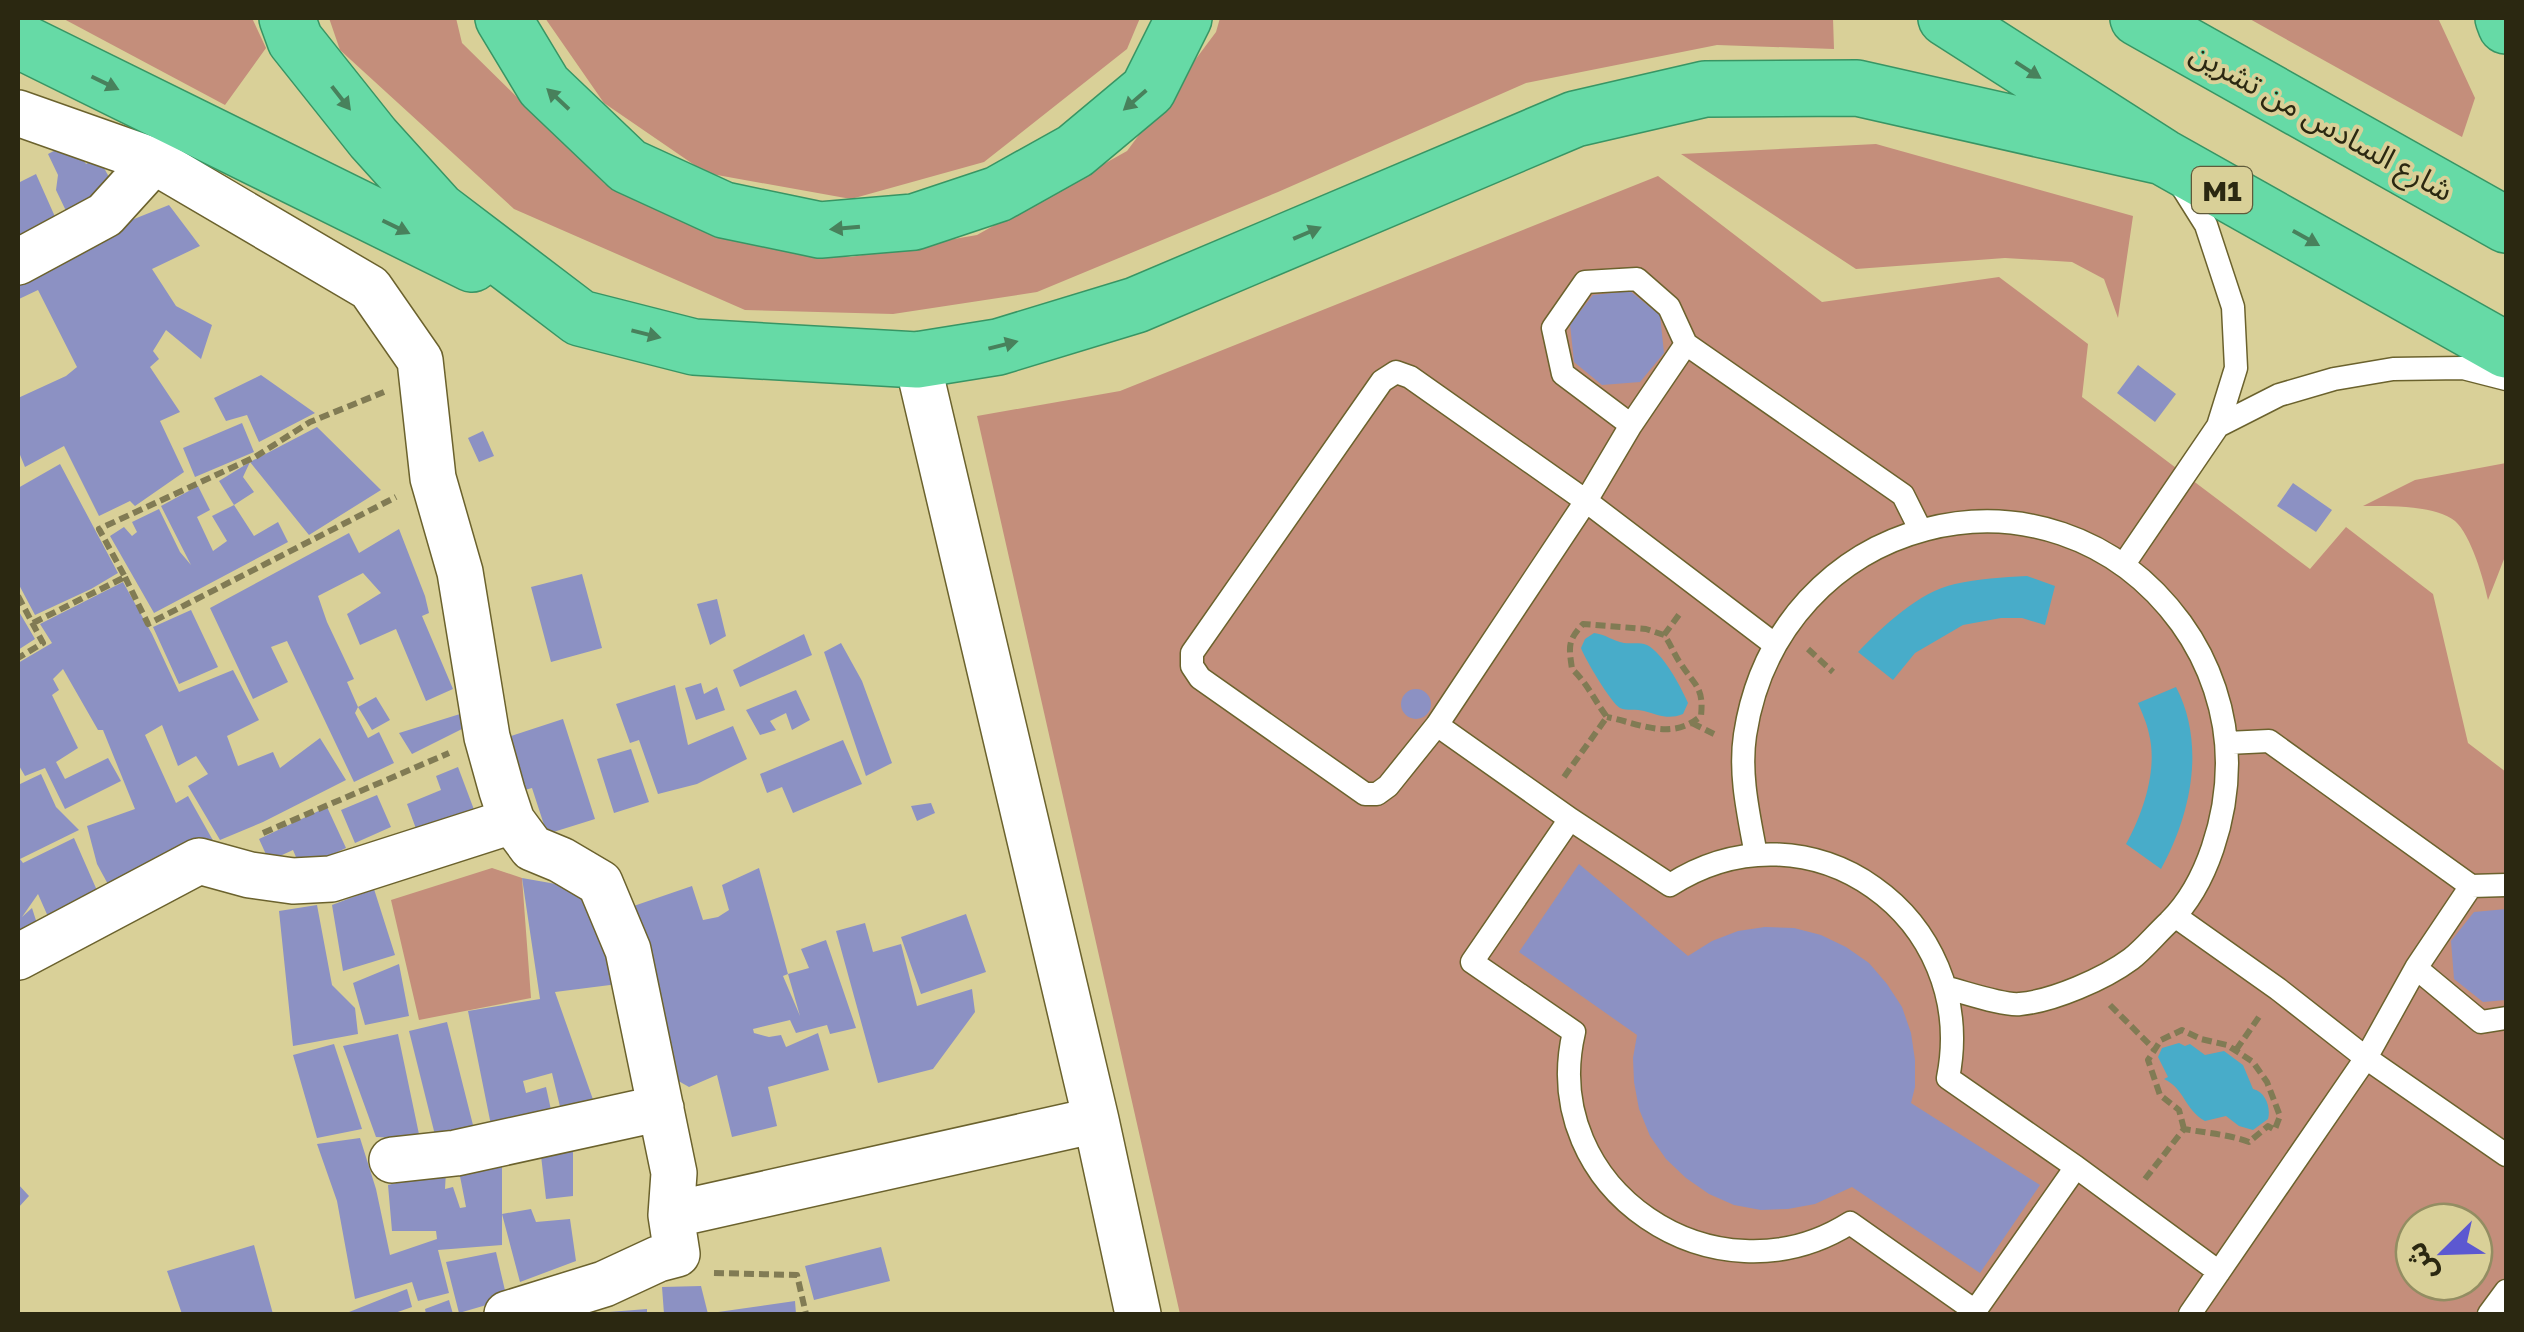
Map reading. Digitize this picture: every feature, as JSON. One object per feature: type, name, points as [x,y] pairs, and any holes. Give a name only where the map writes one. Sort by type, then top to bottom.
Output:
[{"type":"highway","points":[[286,18],[295,40],[373,138],[438,210],[580,318]]},
{"type":"highway","points":[[503,18],[544,86],[628,166],[724,210],[820,230],[914,222],[998,194],[1075,151],[1148,90],[1184,18]]},
{"type":"highway","name":"M1","points":[[1946,18],[2163,157],[2506,350]]},
{"type":"highway","name":"شارع السادس من تشرين","points":[[2138,18],[2506,225]]},
{"type":"highway","points":[[2503,18],[2506,26]]},
{"type":"highway","points":[[18,40],[580,318],[694,347],[917,360],[998,347],[1136,305],[1575,119],[1705,88],[1857,88],[2163,157]]},
{"type":"street","points":[[18,114],[154,161],[370,288],[420,360],[432,478],[460,572],[487,737],[512,821],[532,848],[600,883],[628,950],[674,1173],[671,1215],[676,1254],[604,1284],[507,1314]]},
{"type":"street","points":[[18,262],[105,215],[154,161]]},
{"type":"street","points":[[917,360],[1138,1314]]},
{"type":"street","points":[[18,957],[199,861],[250,875],[293,881],[331,879],[512,821]]},
{"type":"street","points":[[392,1160],[456,1154],[661,1108]]},
{"type":"street","points":[[671,1215],[1096,1120]]},
{"type":"lane","points":[[2124,564],[2218,426],[2236,368],[2234,308],[2206,225],[2163,157]]},
{"type":"lane","points":[[1630,425],[1563,374],[1552,328],[1585,282],[1636,278],[1670,307],[1686,344],[1903,495],[1920,530]]},
{"type":"lane","points":[[1686,344],[1630,425],[1586,501],[1437,726],[1388,786],[1376,794],[1365,794],[1200,678],[1192,666],[1192,652],[1382,381],[1396,372],[1410,376],[1586,501],[1774,644]]},
{"type":"lane","points":[[2218,426],[2278,395],[2378,371],[2463,368],[2506,379]]},
{"type":"lane","points":[[1756,855],[1744,788],[1744,738],[1755,690],[1774,644],[1802,605],[1836,572],[1876,547],[1920,530],[1962,522],[2005,522],[2047,529],[2124,564],[2164,600],[2195,642],[2217,692],[2227,743],[2227,790],[2217,835],[2200,878],[2175,916],[2130,960],[2077,990],[2017,1005],[1946,988]]},
{"type":"lane","points":[[1437,726],[1670,885],[1720,861],[1756,855],[1792,856],[1826,863],[1860,878],[1889,898],[1914,924],[1933,955],[1946,988],[1953,1024],[1948,1078],[2219,1272]]},
{"type":"lane","points":[[2227,743],[2269,740],[2471,886],[2506,885]]},
{"type":"lane","points":[[1570,819],[1472,962],[1574,1032],[1570,1084],[1576,1119],[1589,1152],[1609,1183],[1633,1209],[1662,1229],[1696,1244],[1730,1251],[1767,1252],[1802,1246],[1850,1224],[1976,1313],[2076,1167]]},
{"type":"lane","points":[[2190,1314],[2366,1058],[2416,968],[2471,886]]},
{"type":"lane","points":[[2175,916],[2278,988],[2366,1058],[2506,1155]]},
{"type":"lane","points":[[2416,968],[2481,1022],[2506,1018]]},
{"type":"lane","points":[[2489,1314],[2506,1291]]},
{"type":"path","points":[[423,377],[310,422],[255,456],[100,529],[148,624],[432,478]]},
{"type":"path","points":[[33,623],[125,577]]},
{"type":"path","points":[[18,596],[44,643],[18,658]]},
{"type":"path","points":[[1583,624],[1646,629],[1664,635],[1694,680],[1702,698],[1701,716],[1686,728],[1658,730],[1607,717],[1591,695],[1589,684],[1572,669],[1572,636],[1583,624]]},
{"type":"path","points":[[1546,802],[1607,717]]},
{"type":"path","points":[[199,861],[487,737]]},
{"type":"path","points":[[2088,983],[2155,1050]]},
{"type":"path","points":[[2236,1050],[2278,988]]},
{"type":"path","points":[[2184,1129],[2179,1110],[2160,1095],[2148,1060],[2161,1040],[2182,1030],[2227,1045],[2253,1062],[2267,1082],[2280,1116],[2274,1130]]},
{"type":"path","points":[[2184,1129],[2226,1134],[2249,1142],[2268,1126],[2304,1148]]},
{"type":"path","points":[[2126,1204],[2184,1129]]},
{"type":"path","points":[[658,1259],[674,1272],[797,1275],[806,1314]]},
{"type":"shaded area","points":[[62,18],[252,18],[266,48],[225,105]]},
{"type":"shaded area","points":[[329,18],[456,18],[462,43],[605,184],[728,239],[851,257],[977,235],[1127,151],[1216,32],[1220,18],[1833,18],[1834,49],[1717,45],[1526,83],[1037,292],[893,314],[745,310],[514,209],[340,50]]},
{"type":"shaded area","points":[[545,18],[1140,18],[1127,49],[984,162],[851,199],[706,173],[604,103]]},
{"type":"shaded area","points":[[2248,18],[2438,18],[2475,98],[2462,137]]},
{"type":"shaded area","points":[[1876,144],[2133,216],[2118,318],[2104,279],[2072,262],[2005,258],[1856,269],[1681,154]]},
{"type":"shaded area","points":[[1658,176],[1822,302],[1999,277],[2088,344],[2082,397],[2310,569],[2346,527],[2433,594],[2468,743],[2506,772],[2506,1314],[1180,1314],[977,416],[1120,391]]},
{"type":"shaded area","points":[[2506,463],[2506,554],[2488,600],[2471,547],[2455,521],[2424,509],[2363,506],[2415,480]]},
{"type":"shaded area","points":[[492,868],[522,878],[531,998],[419,1020],[391,900]]},
{"type":"water","points":[[2027,576],[2055,586],[2045,625],[2022,618],[2001,618],[1963,625],[1915,653],[1893,680],[1858,652],[1902,611],[1928,594],[1955,584]]},
{"type":"water","points":[[1594,633],[1653,649],[1685,696],[1688,703],[1683,714],[1664,716],[1623,709],[1616,704],[1581,648]]},
{"type":"water","points":[[2176,687],[2191,732],[2191,779],[2180,826],[2161,869],[2126,844],[2143,805],[2152,762],[2148,730],[2138,703]]},
{"type":"water","points":[[2190,1044],[2205,1055],[2224,1051],[2243,1065],[2253,1089],[2266,1101],[2268,1119],[2253,1130],[2226,1116],[2205,1121],[2198,1116],[2164,1079],[2168,1077],[2158,1057],[2162,1048]]},
{"type":"building","points":[[73,141],[86,164],[98,157],[115,188],[67,213],[56,190],[58,175],[48,154]]},
{"type":"building","points":[[36,174],[60,228],[18,237],[18,183]]},
{"type":"building","points":[[169,205],[200,246],[152,269],[176,306],[212,325],[201,359],[166,330],[153,351],[159,359],[150,367],[180,412],[160,421],[184,472],[135,506],[130,501],[99,516],[64,446],[25,467],[18,450],[18,398],[77,367],[38,290],[19,299],[18,273],[89,237]]},
{"type":"building","points":[[1630,291],[1660,315],[1664,353],[1640,382],[1602,385],[1574,362],[1570,324],[1593,295]]},
{"type":"building","points":[[2138,365],[2176,394],[2155,422],[2117,393]]},
{"type":"building","points":[[261,375],[315,413],[259,442],[247,415],[226,421],[214,398]]},
{"type":"building","points":[[242,423],[254,452],[195,477],[183,448]]},
{"type":"building","points":[[317,427],[381,490],[309,535],[250,462]]},
{"type":"building","points":[[483,431],[494,456],[479,462],[468,438]]},
{"type":"building","points":[[250,462],[243,477],[254,492],[234,505],[219,481]]},
{"type":"building","points":[[60,464],[118,573],[35,615],[18,583],[18,488]]},
{"type":"building","points":[[2293,483],[2332,510],[2316,532],[2277,506]]},
{"type":"building","points":[[198,486],[210,510],[197,517],[213,551],[227,541],[212,516],[234,505],[254,536],[278,522],[288,542],[154,613],[110,536],[124,527],[132,536],[137,532],[132,522],[159,509],[180,552],[191,565],[161,506]]},
{"type":"building","points":[[399,529],[425,596],[429,613],[422,616],[453,689],[426,701],[396,629],[360,645],[347,614],[381,593],[363,573],[318,596],[354,679],[347,682],[358,707],[355,713],[368,738],[379,732],[394,763],[354,782],[287,641],[271,647],[288,682],[253,699],[210,608],[349,533],[359,553]]},
{"type":"building","points":[[582,574],[602,648],[551,662],[531,587]]},
{"type":"building","points":[[123,582],[179,692],[233,670],[259,720],[227,736],[238,766],[273,752],[280,768],[320,738],[346,780],[220,840],[188,786],[208,774],[196,756],[178,766],[162,725],[145,735],[176,803],[188,796],[215,844],[116,899],[97,864],[87,826],[135,809],[103,730],[98,730],[63,669],[53,679],[59,690],[52,695],[78,748],[56,762],[65,779],[108,758],[121,781],[65,809],[45,768],[25,776],[18,764],[18,663],[52,643],[40,624]]},
{"type":"building","points":[[717,599],[726,636],[710,645],[697,604]]},
{"type":"building","points":[[18,610],[35,639],[18,650]]},
{"type":"building","points":[[191,610],[218,667],[179,684],[153,627]]},
{"type":"building","points":[[804,634],[812,655],[740,687],[733,670]]},
{"type":"building","points":[[841,643],[862,681],[892,763],[866,776],[824,652]]},
{"type":"building","points":[[701,683],[704,694],[717,687],[725,710],[696,720],[685,688]]},
{"type":"building","points":[[675,685],[688,745],[733,726],[747,759],[697,784],[658,794],[639,740],[630,743],[616,704]]},
{"type":"building","points":[[1416,689],[1427,693],[1431,704],[1427,715],[1416,719],[1405,715],[1401,704],[1405,693]]},
{"type":"building","points":[[796,690],[810,720],[792,730],[786,713],[770,721],[776,730],[760,735],[746,710]]},
{"type":"building","points":[[376,697],[390,720],[372,730],[358,707]]},
{"type":"building","points":[[460,714],[466,727],[412,754],[399,733]]},
{"type":"building","points":[[563,719],[595,819],[547,834],[532,788],[517,792],[499,740]]},
{"type":"building","points":[[843,740],[862,784],[793,813],[782,787],[767,793],[760,774]]},
{"type":"building","points":[[631,749],[649,802],[614,813],[597,759]]},
{"type":"building","points":[[458,767],[476,815],[419,837],[407,804],[441,790],[436,776]]},
{"type":"building","points":[[41,774],[56,807],[79,830],[20,859],[23,863],[74,838],[106,911],[57,937],[38,894],[22,917],[32,908],[41,936],[18,948],[18,785]]},
{"type":"building","points":[[377,795],[391,827],[355,843],[341,810]]},
{"type":"building","points":[[931,803],[935,813],[917,821],[911,806]]},
{"type":"building","points":[[327,807],[346,848],[301,869],[293,850],[269,861],[259,839]]},
{"type":"building","points":[[1579,864],[1688,956],[1738,931],[1794,928],[1821,935],[1869,963],[1902,1007],[1911,1033],[1915,1087],[1911,1103],[2040,1185],[1980,1273],[1852,1187],[1815,1204],[1761,1210],[1734,1205],[1709,1194],[1666,1159],[1650,1136],[1639,1109],[1633,1058],[1637,1035],[1519,952]]},
{"type":"building","points":[[759,868],[788,974],[809,968],[801,949],[826,940],[856,1028],[830,1034],[827,1025],[796,1033],[790,1020],[753,1029],[754,1033],[769,1037],[781,1035],[786,1047],[818,1033],[829,1070],[768,1087],[777,1126],[732,1137],[717,1075],[689,1087],[668,1075],[622,910],[692,886],[703,920],[718,917],[729,910],[722,885]],"holes":[[[788,974],[800,1016],[783,976]]]},
{"type":"building","points":[[522,878],[590,890],[618,984],[555,992],[596,1108],[562,1115],[552,1073],[523,1081],[526,1093],[546,1087],[553,1119],[493,1135],[468,1011],[540,999]]},
{"type":"building","points":[[374,889],[395,955],[343,971],[332,905]]},
{"type":"building","points":[[317,905],[332,985],[355,1008],[358,1034],[293,1046],[279,911]]},
{"type":"building","points":[[2506,909],[2506,1000],[2483,1002],[2454,979],[2451,941],[2474,912]]},
{"type":"building","points":[[966,914],[986,972],[921,994],[901,937]]},
{"type":"building","points":[[865,923],[873,952],[901,944],[917,1006],[972,989],[975,1012],[933,1069],[878,1083],[836,931]]},
{"type":"building","points":[[399,964],[409,1016],[365,1025],[353,983]]},
{"type":"building","points":[[447,1022],[474,1129],[436,1139],[409,1031]]},
{"type":"building","points":[[398,1034],[420,1139],[376,1137],[343,1046]]},
{"type":"building","points":[[334,1044],[362,1129],[317,1138],[293,1055]]},
{"type":"building","points":[[360,1138],[390,1255],[437,1239],[436,1231],[392,1231],[388,1185],[446,1171],[445,1189],[453,1187],[460,1208],[466,1207],[457,1161],[502,1153],[502,1245],[438,1250],[449,1293],[418,1301],[412,1282],[355,1299],[337,1201],[317,1144]]},
{"type":"building","points":[[573,1142],[573,1196],[546,1199],[540,1147]]},
{"type":"building","points":[[18,1184],[29,1196],[18,1208]]},
{"type":"building","points":[[531,1209],[536,1222],[570,1219],[576,1261],[520,1282],[502,1214]]},
{"type":"building","points":[[254,1245],[273,1314],[182,1314],[167,1271]]},
{"type":"building","points":[[881,1247],[890,1281],[814,1300],[805,1266]]},
{"type":"building","points":[[496,1252],[507,1299],[459,1313],[446,1262]]},
{"type":"building","points":[[701,1286],[708,1314],[664,1314],[662,1287]]},
{"type":"building","points":[[407,1289],[412,1307],[392,1314],[344,1314]]},
{"type":"building","points":[[449,1300],[453,1314],[426,1314],[425,1309]]},
{"type":"building","points":[[795,1301],[796,1314],[718,1314],[718,1312]]},
{"type":"building","points":[[647,1309],[647,1314],[609,1314],[609,1312]]}]
